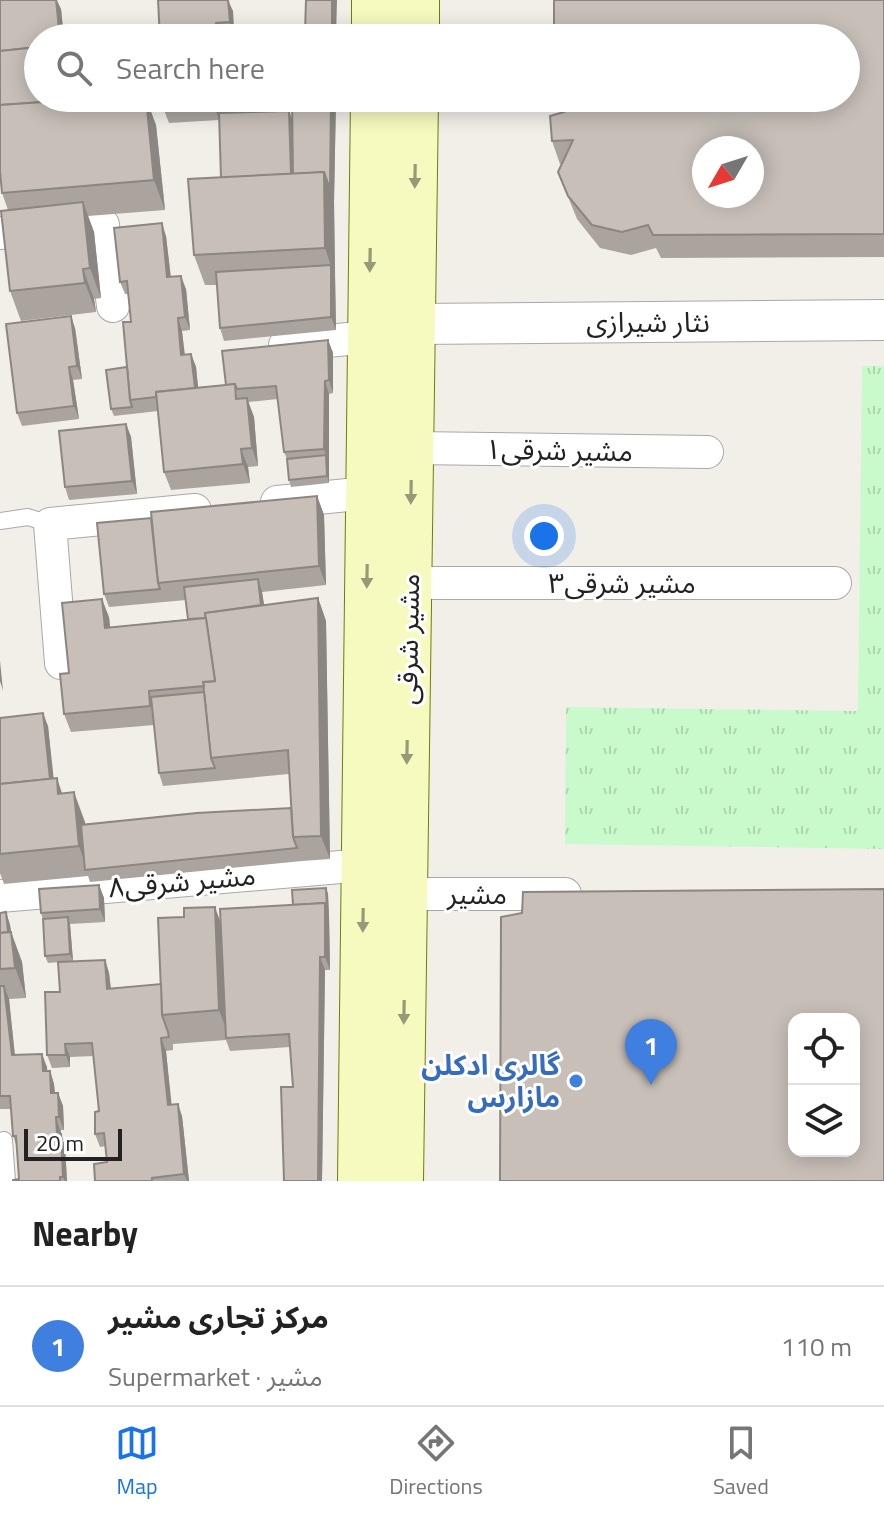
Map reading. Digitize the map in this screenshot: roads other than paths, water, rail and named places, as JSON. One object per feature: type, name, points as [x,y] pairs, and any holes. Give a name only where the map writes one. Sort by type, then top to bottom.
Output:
[{"type":"main road","points":[[374,0],[374,24]]},
{"type":"main road","points":[[417,0],[417,24]]},
{"type":"main road","name":"مشیر شرقی","points":[[360,1181],[373,112]]},
{"type":"main road","name":"مشیر شرقی","points":[[401,1181],[416,112]]},
{"type":"street","points":[[0,233],[103,225],[113,306]]},
{"type":"street","name":"نثار شیرازی","points":[[413,324],[884,320]]},
{"type":"street","points":[[249,349],[369,337]]},
{"type":"street","name":"۱مشیر شرقی","points":[[412,448],[707,452]]},
{"type":"street","points":[[61,663],[50,524],[368,493]]},
{"type":"street","name":"۳مشیر شرقی","points":[[409,583],[835,583]]},
{"type":"street","name":"مشیر شرقی۸","points":[[0,896],[364,865]]},
{"type":"street","name":"مشیر","points":[[405,894],[597,894]]},
{"type":"lane","points":[[0,521],[28,517],[50,524]]},
{"type":"lane","points":[[4,1140],[7,1181]]},
{"type":"place","name":"گالری ادکلن مازارس","points":[[576,1081]]},
{"type":"place","name":"مرکز تجاری مشیر","points":[[651,1085]]}]
